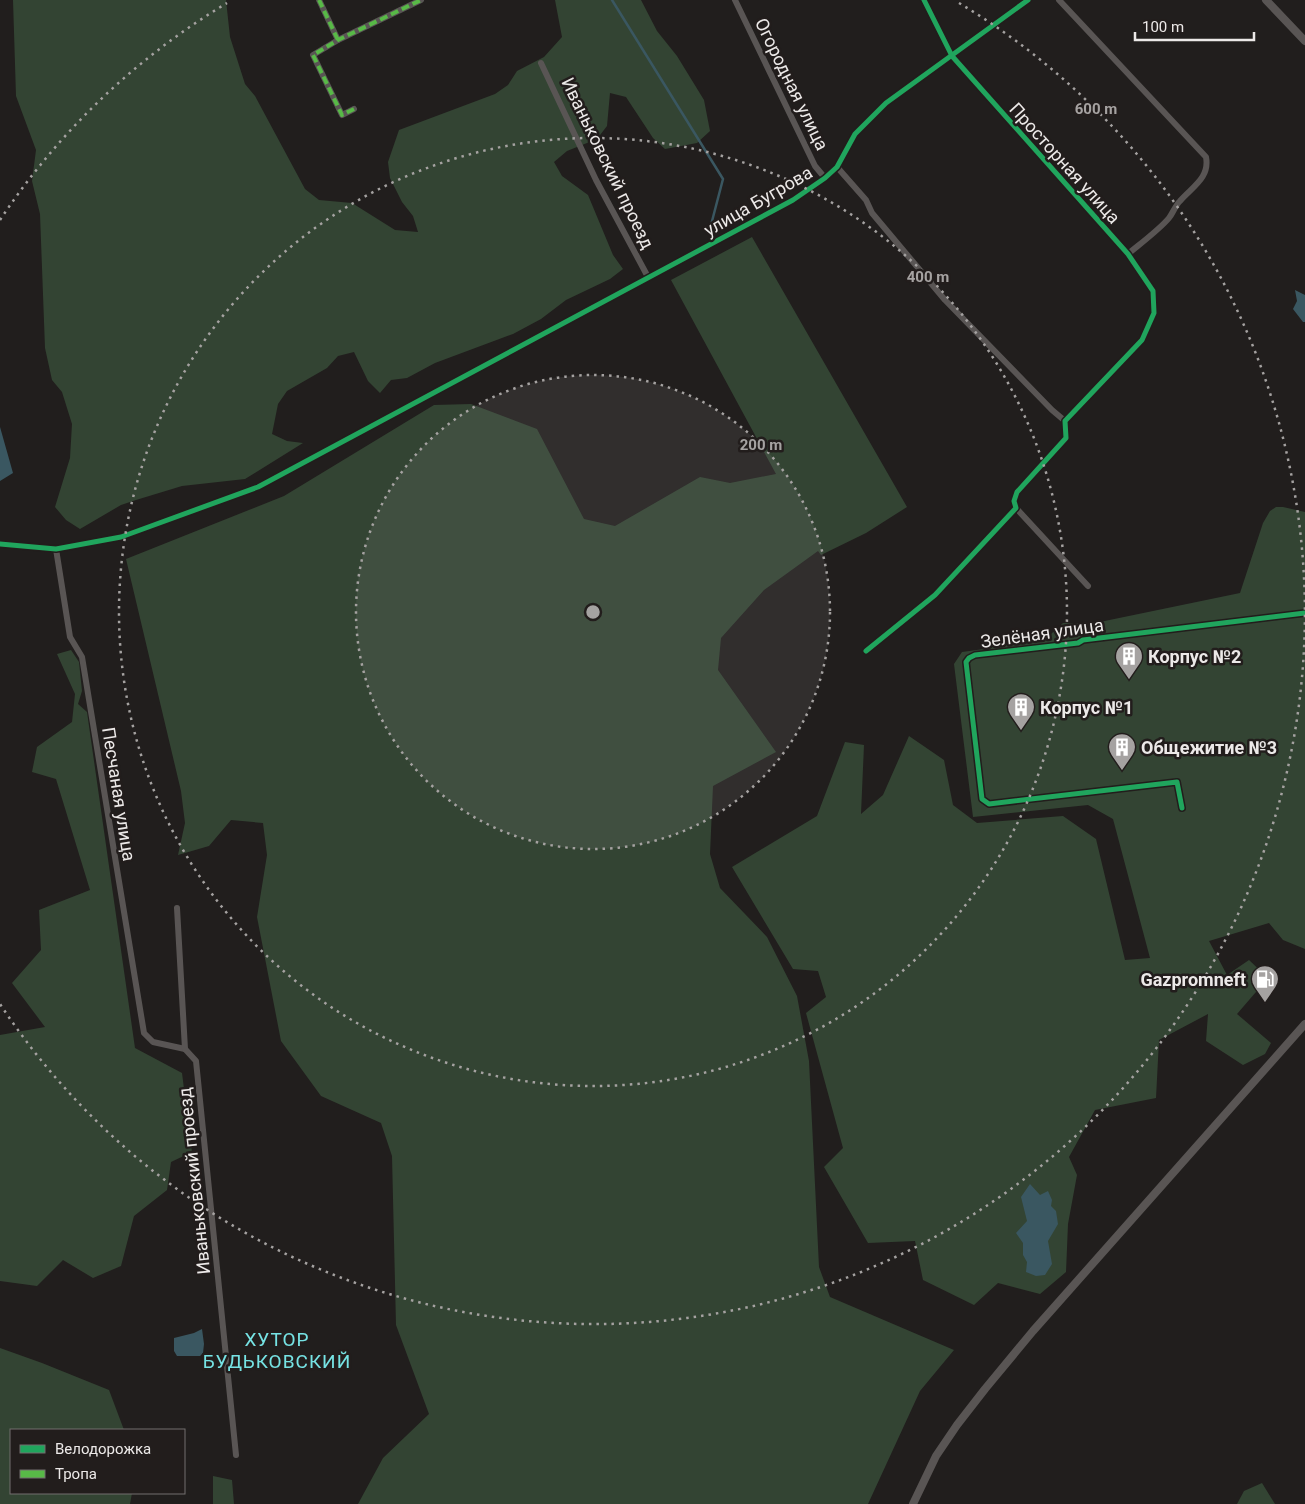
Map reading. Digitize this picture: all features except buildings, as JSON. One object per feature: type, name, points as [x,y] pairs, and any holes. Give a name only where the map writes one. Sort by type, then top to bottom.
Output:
[{"type":"street","points":[[319,0],[338,40]]},
{"type":"street","points":[[354,109],[342,115],[313,55],[338,40],[420,0]]},
{"type":"street","name":"Огородная улица","points":[[735,0],[815,166],[825,178]]},
{"type":"street","name":"Просторная улица","points":[[924,0],[952,56],[1128,254],[1153,291],[1154,313],[1142,340],[1065,421]]},
{"type":"street","name":"улица Бугрова","points":[[0,544],[56,550],[121,537],[258,488],[793,200],[825,178],[837,167],[855,134],[886,103],[1028,0]]},
{"type":"street","points":[[1059,0],[1206,157],[1208,164],[1207,170],[1200,182],[1178,202],[1169,218],[1128,254]]},
{"type":"street","points":[[1266,0],[1305,40]]},
{"type":"street","name":"Иваньковский проезд","points":[[541,63],[596,180],[648,277]]},
{"type":"street","name":"Огородная улица","points":[[837,167],[866,200],[872,213],[945,300],[1065,421]]},
{"type":"street","points":[[1065,421],[1066,438],[1017,492],[1014,501],[1016,508],[1088,586]]},
{"type":"street","points":[[866,651],[935,595],[1016,508]]},
{"type":"street","name":"Песчаная улица","points":[[56,550],[70,637],[82,657],[144,1033],[153,1042],[185,1049]]},
{"type":"street","name":"Зелёная улица","points":[[1182,808],[1177,782],[989,804],[982,799],[966,662],[975,655],[1305,613]]},
{"type":"street","name":"Иваньковский проезд","points":[[177,908],[185,1049],[196,1061],[236,1455]]},
{"type":"street","points":[[913,1504],[936,1456],[957,1424],[984,1389],[1033,1331],[1305,1024]]},
{"type":"green space","points":[[13,0],[226,0],[230,37],[245,84],[255,96],[305,189],[319,200],[352,203],[395,230],[418,232],[413,216],[402,202],[390,178],[388,162],[399,130],[495,94],[508,85],[517,71],[544,57],[562,37],[555,0],[641,0],[657,31],[677,56],[704,100],[710,131],[697,143],[665,149],[653,138],[626,97],[610,93],[607,126],[597,139],[567,151],[554,162],[562,176],[588,195],[613,255],[623,269],[610,279],[566,300],[541,319],[513,334],[435,363],[407,378],[391,380],[380,393],[368,381],[354,352],[338,356],[327,368],[287,391],[278,404],[272,434],[287,441],[303,443],[245,479],[182,486],[121,505],[80,529],[66,520],[55,507],[70,458],[72,424],[62,392],[52,380],[45,348],[40,214],[32,181],[36,150],[16,96]]},
{"type":"green space","points":[[752,237],[907,507],[866,533],[821,555],[818,551],[764,590],[721,638],[718,670],[776,752],[713,786],[710,854],[720,888],[767,937],[797,996],[809,1061],[819,1267],[830,1297],[954,1350],[920,1391],[868,1504],[358,1504],[383,1458],[429,1414],[396,1325],[392,1156],[381,1123],[321,1096],[281,1041],[257,917],[267,855],[263,823],[231,820],[209,846],[178,855],[185,823],[181,791],[126,559],[284,496],[434,405],[471,404],[537,429],[584,519],[615,526],[700,477],[730,483],[776,474],[671,280]]},
{"type":"green space","points":[[1276,507],[1305,512],[1305,949],[1283,940],[1269,923],[1209,941],[1227,975],[1249,960],[1268,978],[1237,1014],[1271,1043],[1265,1054],[1243,1065],[1206,1041],[1208,1014],[1159,1040],[1156,1098],[1095,1110],[1069,1157],[1077,1175],[1068,1224],[1066,1272],[1040,1294],[998,1283],[974,1305],[923,1280],[915,1241],[868,1243],[824,1167],[843,1148],[806,1013],[826,997],[818,971],[793,969],[732,867],[817,816],[845,742],[864,745],[861,814],[883,795],[909,736],[944,760],[953,805],[977,823],[1063,816],[1096,839],[1125,960],[1150,958],[1113,819],[1088,805],[973,817],[954,664],[962,652],[991,648],[996,641],[1051,634],[1063,623],[1095,623],[1240,593],[1263,523],[1270,511]]},
{"type":"green space","points":[[71,650],[79,662],[82,691],[78,704],[87,712],[135,1048],[182,1073],[192,1152],[171,1162],[167,1190],[134,1216],[121,1266],[93,1278],[63,1260],[37,1286],[0,1281],[0,1035],[45,1027],[12,983],[41,950],[39,910],[90,890],[56,779],[32,772],[37,747],[72,722],[75,694],[57,654]]},
{"type":"green space","points":[[0,1348],[109,1390],[124,1429],[10,1429],[10,1494],[132,1494],[130,1504],[0,1504]]},
{"type":"green space","points":[[213,1476],[232,1480],[234,1504],[213,1504]]},
{"type":"green space","points":[[1262,1483],[1275,1504],[1237,1504],[1244,1491]]},
{"type":"water","points":[[1295,290],[1305,295],[1305,322],[1293,309],[1297,301]]},
{"type":"water","points":[[0,427],[13,473],[0,481]]},
{"type":"water","points":[[1030,1184],[1040,1195],[1048,1191],[1052,1200],[1051,1206],[1056,1211],[1058,1224],[1048,1241],[1052,1264],[1045,1275],[1036,1276],[1026,1272],[1027,1262],[1023,1255],[1023,1243],[1016,1233],[1027,1221],[1021,1197]]},
{"type":"water","points":[[202,1329],[203,1353],[200,1356],[177,1356],[174,1351],[174,1338]]},
{"type":"waterway","points":[[612,0],[723,179],[711,225]]},
{"type":"marked path","points":[[319,0],[338,40]]},
{"type":"marked path","points":[[354,109],[342,115],[313,55],[338,40],[421,0]]},
{"type":"cycle path","points":[[866,651],[935,595],[1016,508],[1014,501],[1017,492],[1066,438],[1065,421],[1142,340],[1154,313],[1153,291],[1128,254],[952,56],[924,0]]},
{"type":"cycle path","points":[[0,544],[56,549],[121,537],[258,487],[793,200],[825,178],[837,167],[855,134],[886,103],[1028,0]]},
{"type":"cycle path","points":[[1182,808],[1177,782],[989,804],[982,799],[966,662],[975,655],[1305,613]]},
{"type":"place","name":"Корпус №2","points":[[1129,680]]},
{"type":"place","name":"Корпус №1","points":[[1021,731]]},
{"type":"place","name":"Общежитие №3","points":[[1122,771]]},
{"type":"place","name":"Gazpromneft","points":[[1265,1003]]},
{"type":"district","name":"ХУТОР БУДЬКОВСКИЙ","points":[[277,1350]]}]
